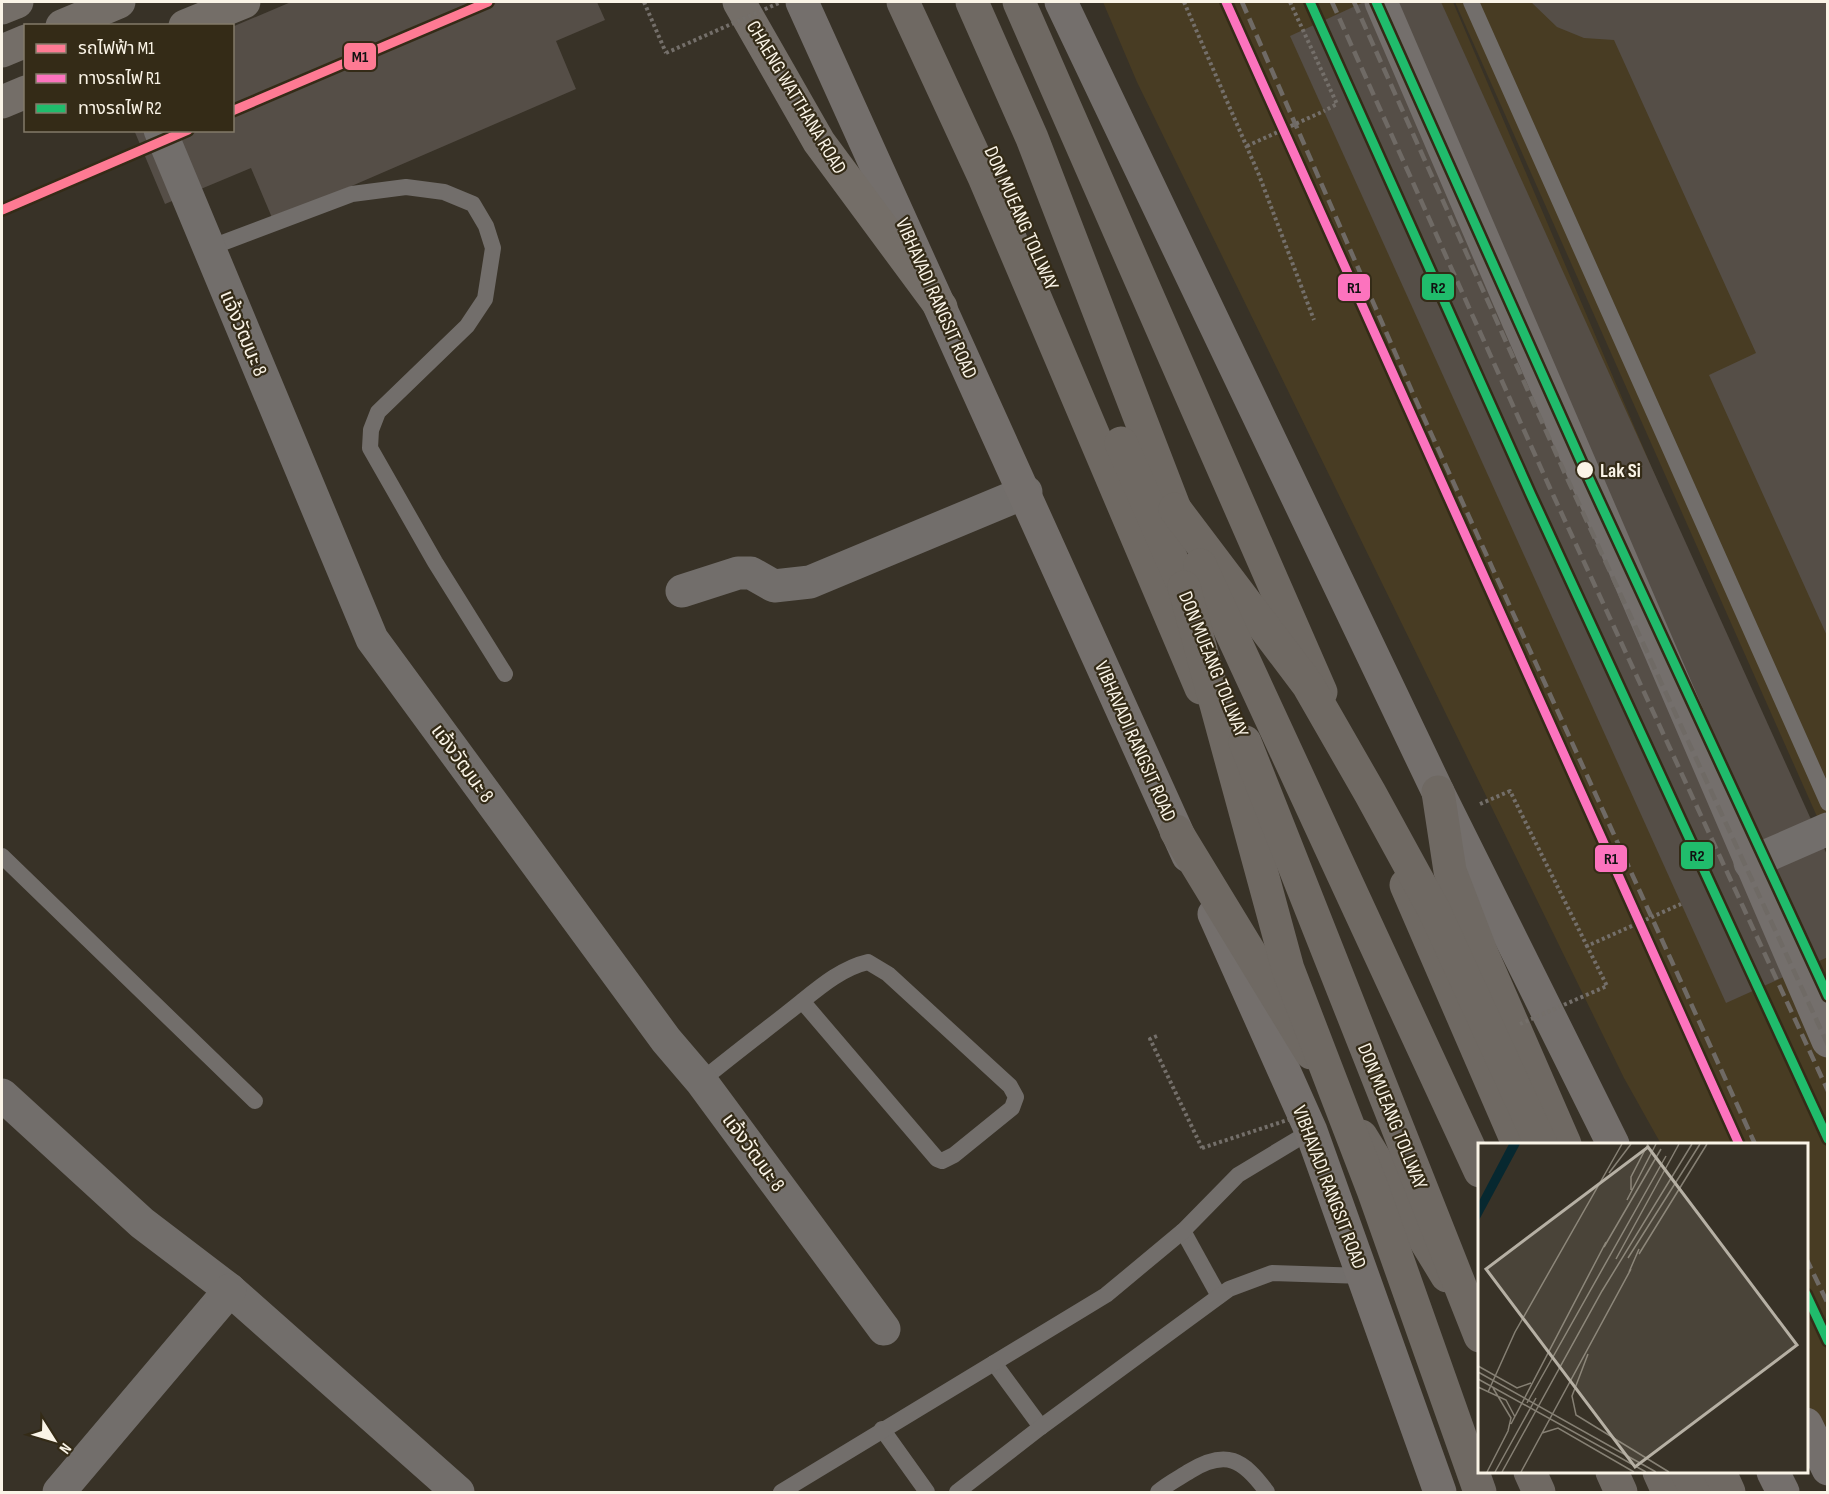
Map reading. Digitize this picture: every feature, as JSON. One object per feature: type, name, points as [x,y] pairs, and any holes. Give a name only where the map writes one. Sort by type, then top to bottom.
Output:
[{"type":"highway","points":[[903,2],[984,177],[1478,1346]]},
{"type":"highway","name":"DON MUEANG TOLLWAY","points":[[926,2],[1184,587],[1478,1333]]},
{"type":"highway","name":"DON MUEANG TOLLWAY","points":[[972,2],[1032,138],[1174,509],[1478,1170]]},
{"type":"highway","points":[[1019,2],[1520,1143]]},
{"type":"highway","points":[[1174,509],[1308,685],[1359,773],[1434,910],[1541,1143]]},
{"type":"highway","points":[[1184,587],[1288,969],[1373,1190],[1480,1492]]},
{"type":"highway","points":[[1438,792],[1450,871],[1480,949],[1565,1143]]},
{"type":"highway","points":[[1176,831],[1457,1293]]},
{"type":"highway","points":[[1480,949],[1520,1143]]},
{"type":"highway","points":[[1532,1473],[1540,1492]]},
{"type":"highway","points":[[1612,1473],[1621,1492]]},
{"type":"highway","points":[[1659,1473],[1668,1492]]},
{"type":"highway","points":[[1687,1473],[1696,1492]]},
{"type":"highway","points":[[1720,1473],[1729,1492]]},
{"type":"main road","points":[[2,8],[17,2]]},
{"type":"main road","points":[[67,24],[119,2]]},
{"type":"main road","points":[[190,24],[244,2]]},
{"type":"main road","name":"CHAENG WATTHANA ROAD","points":[[739,2],[819,142],[941,307]]},
{"type":"main road","name":"VIBHAVADI RANGSIT ROAD","points":[[802,2],[1026,492],[1311,1131],[1440,1492]]},
{"type":"main road","points":[[1061,2],[1438,792],[1613,1143]]},
{"type":"main road","points":[[1381,2],[1822,1030],[1827,1059]]},
{"type":"main road","points":[[2,51],[24,42]]},
{"type":"main road","points":[[2,102],[24,93]]},
{"type":"main road","points":[[1808,1428],[1827,1469]]},
{"type":"main road","points":[[1774,1473],[1783,1492]]},
{"type":"street","name":"แจ้งวัฒนะ 8","points":[[161,132],[372,639],[666,1040],[701,1080],[884,1329]]},
{"type":"street","points":[[682,591],[738,573],[751,573],[774,586],[810,582],[1026,492]]},
{"type":"street","points":[[1750,863],[1827,829]]},
{"type":"street","points":[[2,1095],[142,1223],[230,1290],[458,1492]]},
{"type":"street","points":[[59,1492],[230,1290]]},
{"type":"lane","points":[[1471,2],[1827,803]]},
{"type":"lane","points":[[209,248],[352,194],[406,187],[444,192],[473,204],[486,226],[493,248],[485,300],[467,326],[378,412],[371,430],[370,448],[435,562],[506,674]]},
{"type":"lane","points":[[2,856],[162,1008],[255,1101]]},
{"type":"lane","points":[[701,1080],[802,1001],[852,966],[868,962],[879,967],[1010,1086],[1016,1097],[1015,1103],[954,1155],[942,1161],[937,1159],[802,1001]]},
{"type":"lane","points":[[781,1492],[1106,1295],[1183,1231],[1239,1175],[1311,1131]]},
{"type":"lane","points":[[1183,1231],[1219,1296]]},
{"type":"lane","points":[[957,1492],[1041,1427],[1229,1289],[1272,1273],[1364,1276]]},
{"type":"lane","points":[[994,1363],[1041,1427]]},
{"type":"lane","points":[[882,1429],[927,1492]]},
{"type":"lane","points":[[1158,1492],[1208,1460],[1222,1457],[1247,1468],[1267,1492]]},
{"type":"path","points":[[644,2],[666,53],[781,2]]},
{"type":"path","points":[[1184,2],[1247,146],[1314,320]]},
{"type":"path","points":[[1247,146],[1338,105],[1290,2]]},
{"type":"path","points":[[1510,790],[1587,946]]},
{"type":"path","points":[[1157,1036],[1150,1039],[1202,1148]]},
{"type":"shaded area","points":[[1103,2],[1453,2],[1827,878],[1827,1443],[1808,1408],[1808,1143],[1660,1143],[1624,1078],[1137,82]]},
{"type":"shaded area","points":[[1455,2],[1827,2],[1827,839]]},
{"type":"building","points":[[291,2],[597,2],[605,20],[556,41],[576,89],[273,220],[251,168],[165,204],[135,132],[234,132],[234,26]]},
{"type":"building","points":[[1364,2],[1441,2],[1828,857],[1828,957],[1726,1003],[1290,36]]},
{"type":"building","points":[[1531,2],[1828,2],[1828,638],[1709,375],[1756,353],[1614,40],[1584,38],[1557,27]]},
{"type":"railway","points":[[1226,2],[1739,1143]]},
{"type":"railway","points":[[1242,2],[1414,396],[1755,1143]]},
{"type":"railway","points":[[1332,2],[1549,486],[1828,1091]]},
{"type":"railway","points":[[1354,2],[1567,478],[1828,1045]]},
{"type":"railway","points":[[1808,1262],[1828,1304]]},
{"type":"railway","points":[[1808,1298],[1828,1341]]},
{"type":"metro line","name":"M1","points":[[234,110],[488,2]]},
{"type":"metro line","name":"M1","points":[[2,210],[183,132]]},
{"type":"rail line","name":"R1","points":[[1226,2],[1739,1143]]},
{"type":"rail line","name":"R2","points":[[1310,2],[1531,495],[1828,1139]]},
{"type":"rail line","name":"R2","points":[[1376,2],[1585,470],[1828,996]]},
{"type":"rail line","name":"R2","points":[[1808,1298],[1828,1341]]},
{"type":"place","name":"Lak Si","points":[[1585,470]]}]
